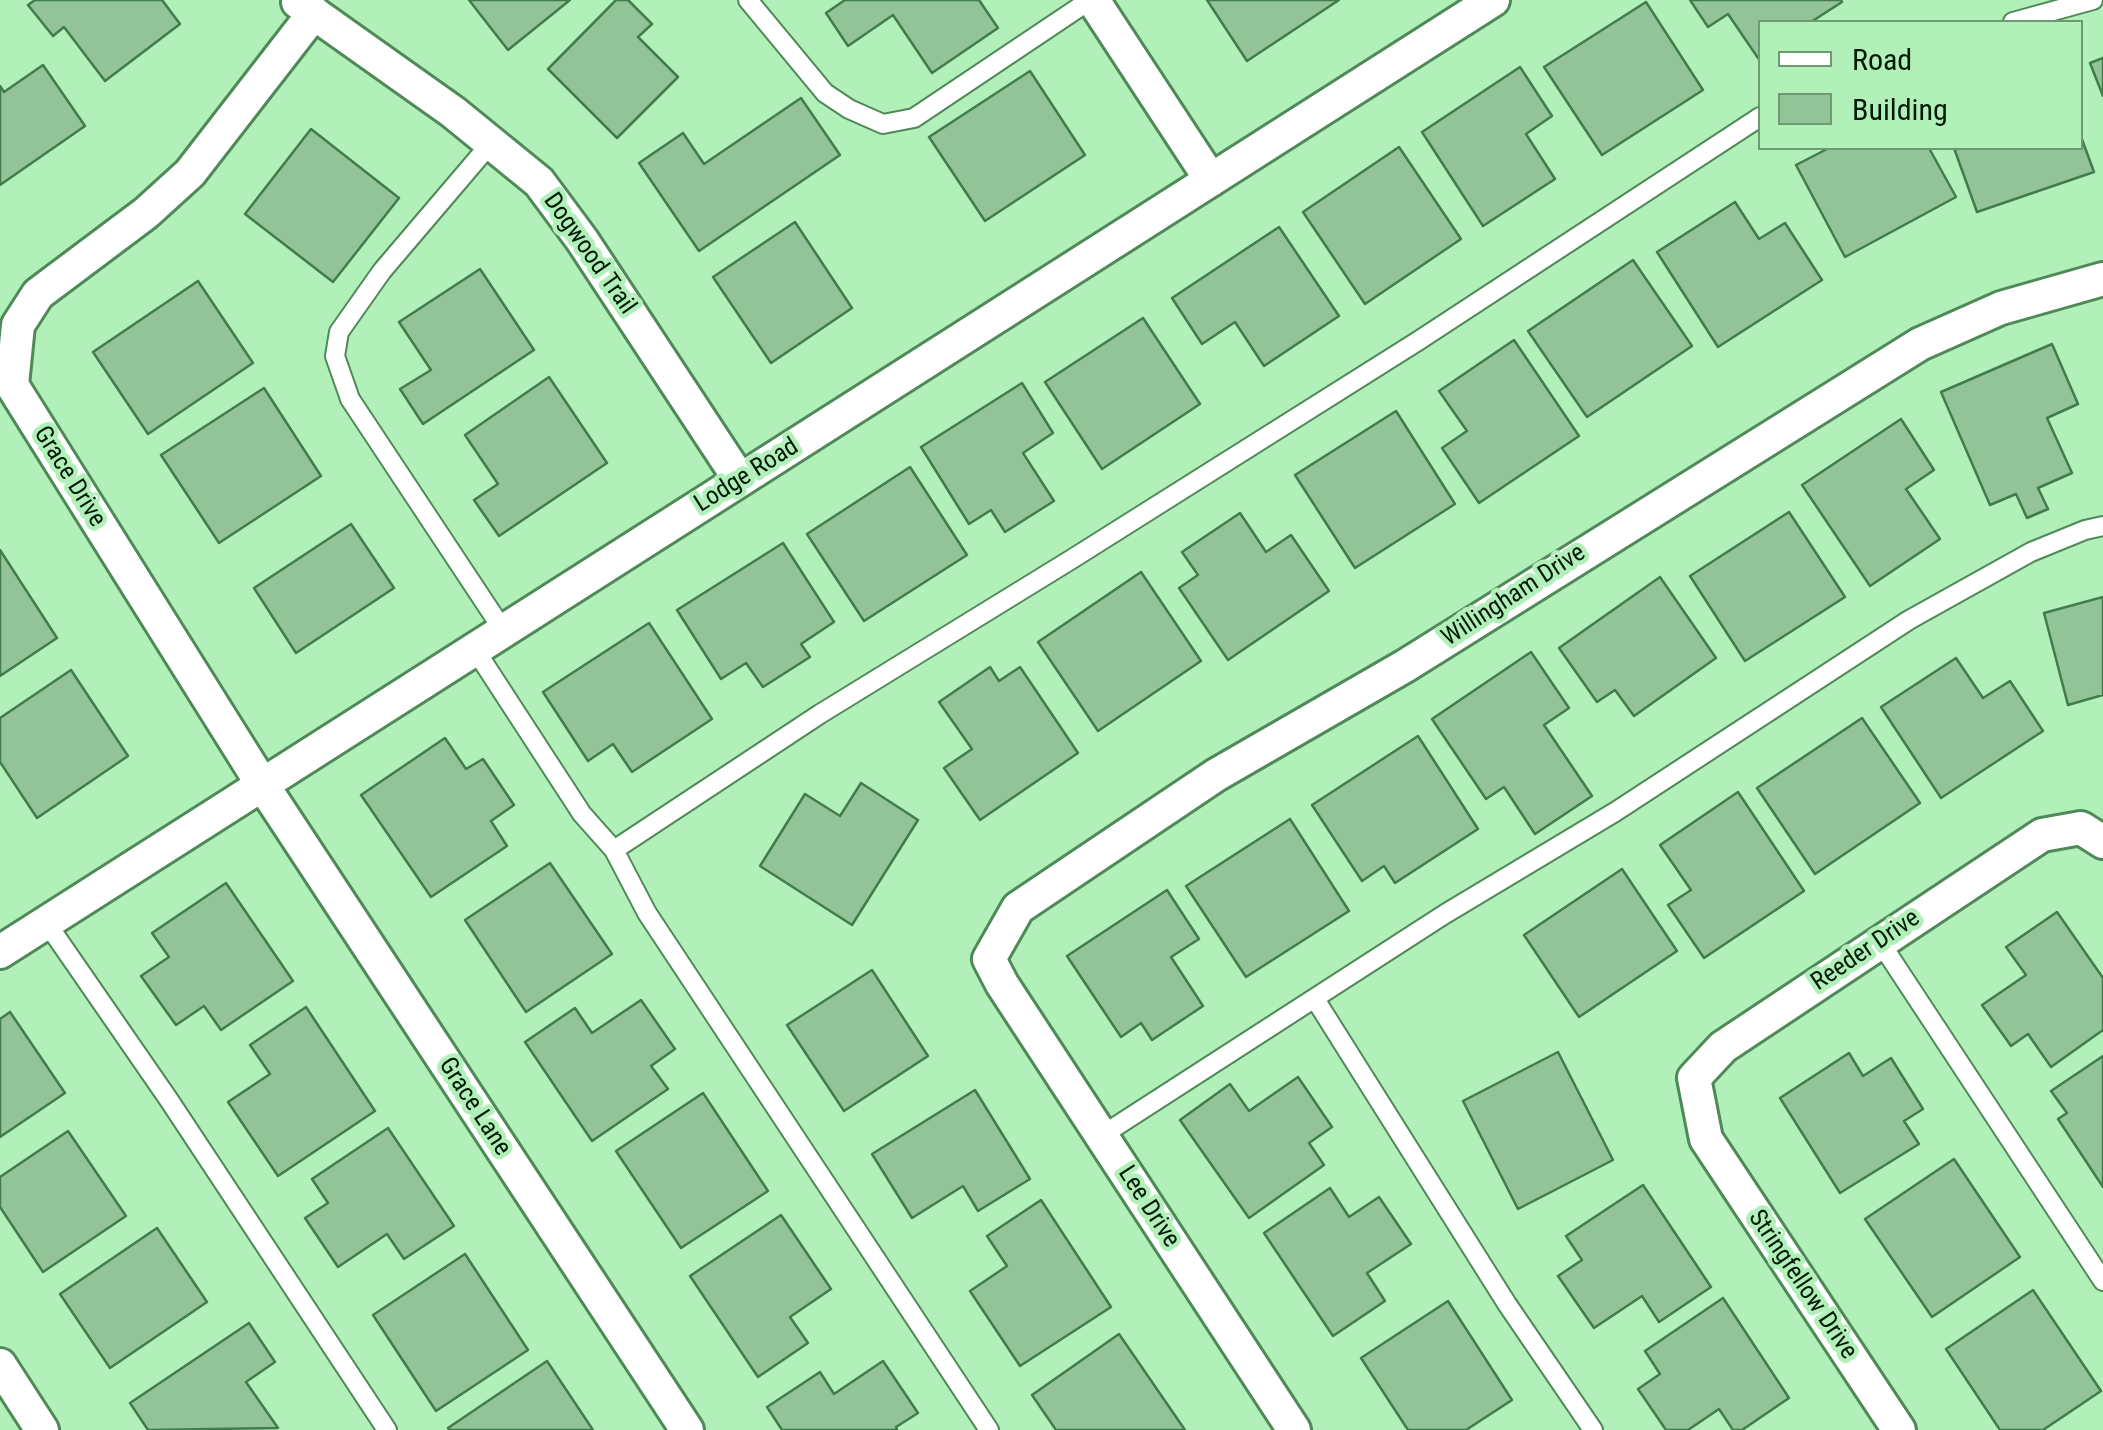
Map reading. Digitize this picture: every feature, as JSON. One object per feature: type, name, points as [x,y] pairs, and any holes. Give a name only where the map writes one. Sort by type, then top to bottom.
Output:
[{"type":"street","points":[[1092,0],[1211,180]]},
{"type":"street","name":"Lodge Road","points":[[0,952],[1211,180],[1474,5]]},
{"type":"street","name":"Dogwood Trail","points":[[305,6],[453,112],[539,182],[582,240],[740,480]]},
{"type":"street","name":"Grace Drive","points":[[262,784],[12,385],[18,326],[38,294],[146,213],[190,173],[305,6]]},
{"type":"street","name":"Willingham Drive","points":[[1002,984],[990,958],[1018,908],[1216,775],[1405,666],[1920,344],[2001,308],[2103,279]]},
{"type":"street","name":"Grace Lane","points":[[262,784],[687,1430]]},
{"type":"street","name":"Reeder Drive","points":[[1706,1139],[1694,1078],[1722,1047],[2042,835],[2081,828],[2103,842]]},
{"type":"street","name":"Lee Drive","points":[[1002,984],[1294,1430]]},
{"type":"street","name":"Stringfellow Drive","points":[[1706,1139],[1899,1430]]},
{"type":"street","points":[[0,1365],[42,1430]]},
{"type":"lane","points":[[748,0],[825,93],[883,124],[914,118],[1092,0]]},
{"type":"lane","points":[[2020,20],[2093,0]]},
{"type":"lane","points":[[614,850],[820,714],[1418,340],[1758,118]]},
{"type":"lane","points":[[491,143],[382,271],[338,332],[335,356],[350,399],[504,630]]},
{"type":"lane","points":[[1101,1136],[1446,914],[1614,812],[1909,620],[2032,552],[2103,526]]},
{"type":"lane","points":[[474,648],[582,814],[614,850],[647,913],[989,1430]]},
{"type":"lane","points":[[46,922],[387,1430]]},
{"type":"lane","points":[[1880,942],[2103,1282]]},
{"type":"lane","points":[[1315,999],[1507,1304],[1593,1430]]},
{"type":"building","points":[[35,0],[162,0],[180,24],[105,81],[64,27],[53,36],[28,5]]},
{"type":"building","points":[[469,0],[570,0],[508,50]]},
{"type":"building","points":[[616,0],[628,0],[652,24],[638,37],[678,77],[617,138],[548,69]]},
{"type":"building","points":[[845,0],[979,0],[998,28],[932,73],[893,15],[848,46],[826,13]]},
{"type":"building","points":[[1207,0],[1339,0],[1247,61]]},
{"type":"building","points":[[1690,0],[1842,2],[1814,20],[1758,20],[1758,58],[1728,14],[1708,27]]},
{"type":"building","points":[[1646,2],[1703,90],[1602,155],[1544,67]]},
{"type":"building","points":[[2103,58],[2103,96],[2090,63]]},
{"type":"building","points":[[43,65],[85,126],[0,185],[0,86],[4,92]]},
{"type":"building","points":[[1520,67],[1552,116],[1526,134],[1555,179],[1483,226],[1422,132]]},
{"type":"building","points":[[1030,71],[1085,155],[985,221],[929,137]]},
{"type":"building","points":[[801,98],[840,155],[699,251],[639,163],[683,133],[704,164]]},
{"type":"building","points":[[311,129],[399,198],[333,282],[245,214]]},
{"type":"building","points":[[2083,142],[2094,172],[1977,212],[1955,150],[2083,150]]},
{"type":"building","points":[[1399,147],[1461,239],[1365,304],[1303,212]]},
{"type":"building","points":[[1825,150],[1930,150],[1956,197],[1845,257],[1796,165]]},
{"type":"building","points":[[1735,202],[1759,239],[1785,223],[1822,280],[1718,347],[1657,252]]},
{"type":"building","points":[[795,222],[852,308],[771,363],[713,277]]},
{"type":"building","points":[[1279,227],[1339,316],[1264,366],[1235,322],[1202,344],[1172,298]]},
{"type":"building","points":[[1633,260],[1692,346],[1587,417],[1528,331]]},
{"type":"building","points":[[480,269],[534,350],[423,424],[400,389],[431,370],[399,322]]},
{"type":"building","points":[[198,281],[253,363],[148,434],[93,352]]},
{"type":"building","points":[[1143,318],[1200,404],[1102,469],[1045,382]]},
{"type":"building","points":[[1514,340],[1579,436],[1479,503],[1442,448],[1467,431],[1439,391]]},
{"type":"building","points":[[2052,344],[2078,404],[2047,418],[2072,473],[2038,488],[2048,509],[2027,518],[2016,494],[1990,505],[1941,392]]},
{"type":"building","points":[[549,377],[607,463],[499,536],[474,500],[498,484],[465,435]]},
{"type":"building","points":[[1022,383],[1053,433],[1023,453],[1054,501],[1005,532],[991,510],[969,524],[921,447]]},
{"type":"building","points":[[264,388],[321,476],[219,543],[161,455]]},
{"type":"building","points":[[1396,411],[1455,504],[1355,568],[1295,475]]},
{"type":"building","points":[[1901,419],[1934,470],[1906,489],[1940,539],[1870,586],[1802,485]]},
{"type":"building","points":[[910,467],[967,555],[864,621],[807,534]]},
{"type":"building","points":[[1789,512],[1845,597],[1745,661],[1690,576]]},
{"type":"building","points":[[1240,513],[1266,552],[1291,535],[1329,591],[1228,660],[1179,588],[1198,575],[1182,552]]},
{"type":"building","points":[[351,524],[394,588],[296,653],[254,588]]},
{"type":"building","points":[[783,543],[834,622],[801,644],[810,657],[763,687],[746,663],[721,679],[677,610]]},
{"type":"building","points":[[0,550],[57,638],[0,676]]},
{"type":"building","points":[[1141,572],[1201,661],[1098,731],[1038,642]]},
{"type":"building","points":[[1660,577],[1716,658],[1634,716],[1615,690],[1597,702],[1559,648]]},
{"type":"building","points":[[2103,597],[2103,695],[2068,705],[2044,613]]},
{"type":"building","points":[[649,623],[712,719],[632,772],[613,744],[588,761],[543,692]]},
{"type":"building","points":[[1531,652],[1569,708],[1544,725],[1592,796],[1535,834],[1504,787],[1486,799],[1432,719]]},
{"type":"building","points":[[1956,658],[1983,698],[2010,681],[2043,731],[1941,798],[1881,707]]},
{"type":"building","points":[[990,667],[999,681],[1020,667],[1078,753],[980,820],[944,768],[972,749],[939,702]]},
{"type":"building","points":[[71,670],[128,756],[37,818],[0,762],[0,718]]},
{"type":"building","points":[[1862,718],[1920,803],[1815,874],[1757,788]]},
{"type":"building","points":[[1418,736],[1478,829],[1395,883],[1384,866],[1362,881],[1312,805]]},
{"type":"building","points":[[445,738],[466,769],[483,759],[514,805],[491,821],[507,846],[431,897],[361,795]]},
{"type":"building","points":[[861,783],[918,820],[852,925],[760,866],[805,794],[840,816]]},
{"type":"building","points":[[1738,792],[1804,891],[1704,958],[1668,905],[1691,890],[1660,845]]},
{"type":"building","points":[[1290,819],[1349,911],[1246,977],[1186,886]]},
{"type":"building","points":[[550,863],[612,954],[526,1012],[465,920]]},
{"type":"building","points":[[1622,869],[1677,951],[1579,1017],[1524,935]]},
{"type":"building","points":[[226,883],[293,981],[221,1030],[204,1006],[176,1025],[141,976],[169,957],[152,933]]},
{"type":"building","points":[[1167,890],[1199,939],[1171,957],[1203,1006],[1152,1040],[1141,1023],[1121,1037],[1067,956]]},
{"type":"building","points":[[2057,912],[2103,978],[2103,1030],[2051,1067],[2028,1034],[2011,1046],[1982,1005],[2026,975],[2006,947]]},
{"type":"building","points":[[872,970],[928,1056],[844,1111],[787,1025]]},
{"type":"building","points":[[641,1000],[675,1049],[651,1066],[668,1089],[592,1141],[525,1042],[575,1008],[592,1033]]},
{"type":"building","points":[[306,1007],[375,1111],[278,1176],[228,1102],[270,1074],[250,1045]]},
{"type":"building","points":[[10,1012],[65,1093],[0,1137],[0,1019]]},
{"type":"building","points":[[1558,1052],[1613,1160],[1518,1209],[1463,1101]]},
{"type":"building","points":[[1849,1053],[1863,1076],[1891,1058],[1923,1109],[1904,1121],[1919,1144],[1840,1193],[1780,1098]]},
{"type":"building","points":[[2103,1056],[2103,1187],[2058,1119],[2067,1113],[2051,1091]]},
{"type":"building","points":[[1298,1077],[1332,1127],[1309,1143],[1324,1165],[1249,1218],[1180,1120],[1230,1084],[1249,1111]]},
{"type":"building","points":[[975,1090],[1030,1179],[978,1211],[963,1186],[912,1218],[872,1154]]},
{"type":"building","points":[[703,1093],[768,1191],[681,1248],[616,1151]]},
{"type":"building","points":[[388,1128],[454,1226],[404,1259],[387,1234],[338,1267],[305,1218],[328,1203],[312,1179]]},
{"type":"building","points":[[68,1131],[126,1216],[43,1272],[0,1207],[0,1177]]},
{"type":"building","points":[[1954,1159],[2020,1257],[1932,1317],[1865,1219]]},
{"type":"building","points":[[1643,1185],[1711,1287],[1659,1322],[1642,1296],[1594,1328],[1558,1276],[1582,1260],[1566,1236]]},
{"type":"building","points":[[1330,1188],[1349,1217],[1379,1197],[1411,1244],[1367,1273],[1385,1301],[1333,1336],[1264,1233]]},
{"type":"building","points":[[1041,1200],[1111,1307],[1020,1366],[970,1291],[1007,1266],[987,1236]]},
{"type":"building","points":[[781,1215],[831,1289],[790,1317],[808,1343],[758,1377],[690,1276]]},
{"type":"building","points":[[157,1228],[207,1302],[110,1368],[60,1294]]},
{"type":"building","points":[[465,1254],[528,1350],[436,1411],[373,1315]]},
{"type":"building","points":[[2033,1290],[2101,1391],[2043,1430],[2000,1430],[1946,1349]]},
{"type":"building","points":[[1723,1298],[1789,1398],[1742,1430],[1733,1430],[1719,1409],[1688,1430],[1666,1430],[1638,1389],[1660,1374],[1645,1351]]},
{"type":"building","points":[[1448,1301],[1512,1400],[1466,1430],[1408,1430],[1361,1358]]},
{"type":"building","points":[[249,1323],[275,1362],[246,1382],[278,1428],[148,1430],[130,1403]]},
{"type":"building","points":[[1119,1334],[1185,1430],[1056,1430],[1032,1395]]},
{"type":"building","points":[[547,1361],[593,1430],[448,1428]]},
{"type":"building","points":[[883,1361],[918,1413],[897,1430],[782,1430],[767,1407],[820,1372],[834,1394]]}]
